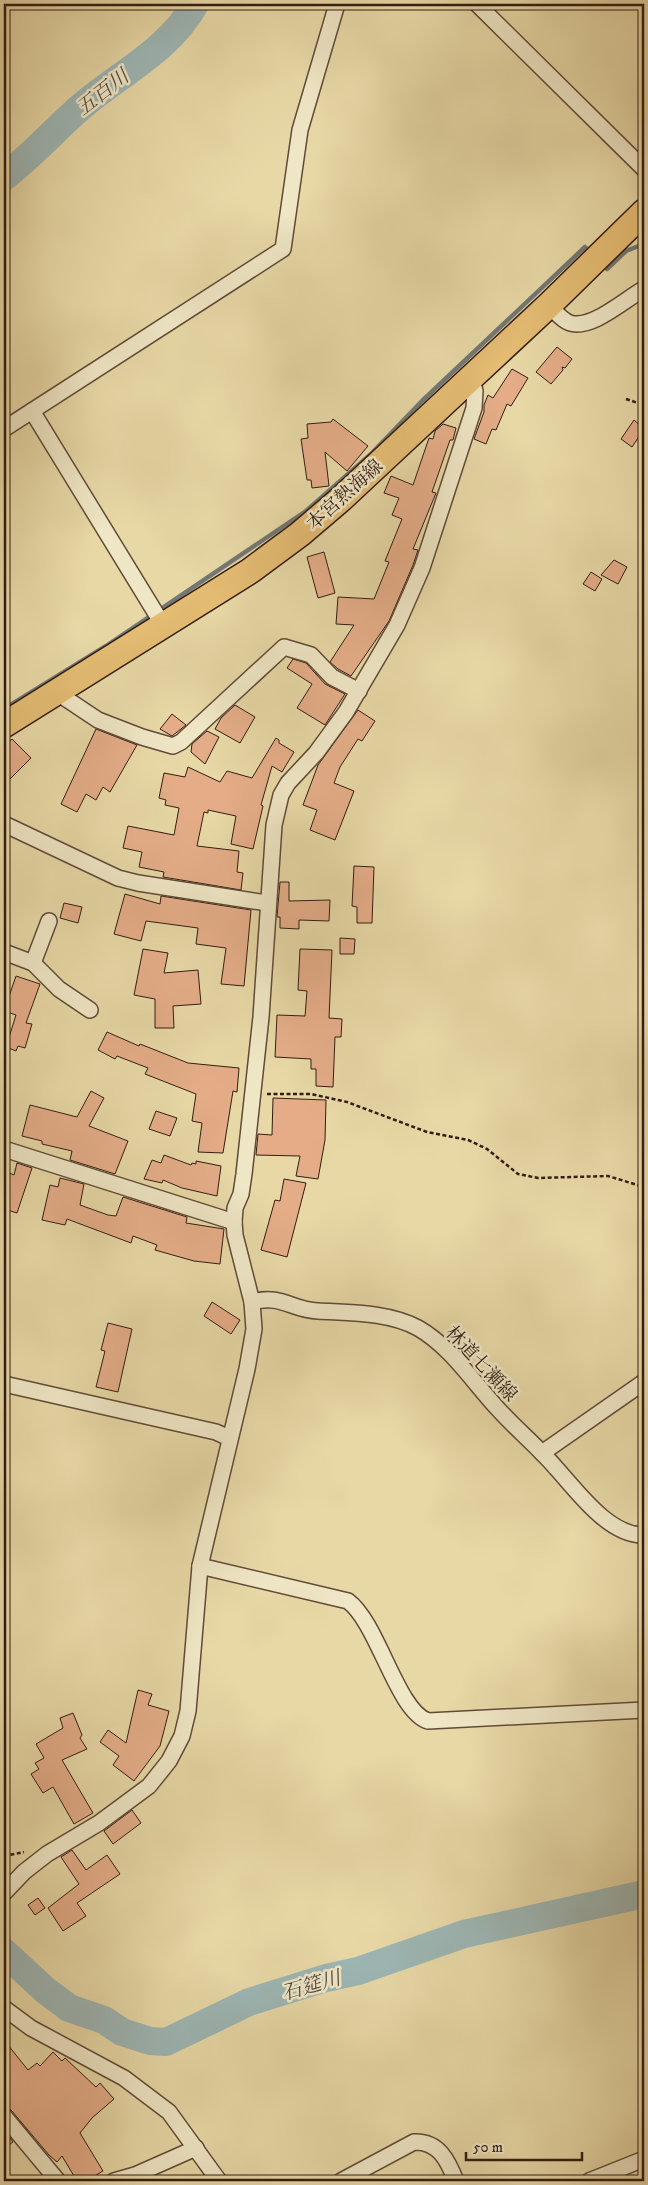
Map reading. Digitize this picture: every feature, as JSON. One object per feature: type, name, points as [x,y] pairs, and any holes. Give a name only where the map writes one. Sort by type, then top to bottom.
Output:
[{"type":"main road","name":"本宮熱海線","points":[[4,725],[250,572],[300,534],[341,499],[549,305],[644,212]]},
{"type":"street","points":[[4,429],[283,249],[300,130],[337,4]]},
{"type":"street","points":[[476,4],[644,169]]},
{"type":"street","points":[[549,305],[560,316],[576,324],[591,322],[644,289]]},
{"type":"street","points":[[5,1891],[24,1872],[54,1850],[141,1793],[169,1761],[182,1736],[188,1710],[200,1566],[251,1349],[254,1329],[252,1302],[235,1235],[234,1222],[235,1208],[241,1194],[244,1174],[261,1016],[267,903],[274,825],[281,795],[288,783],[316,753],[359,691],[397,625],[422,568],[474,408],[476,390],[471,377]]},
{"type":"street","points":[[32,411],[163,625]]},
{"type":"street","points":[[56,692],[98,720],[142,737],[173,746],[181,742],[284,647],[311,655],[332,677],[359,691]]},
{"type":"street","points":[[4,824],[118,878],[138,884],[267,903]]},
{"type":"street","points":[[33,963],[49,921]]},
{"type":"street","points":[[4,952],[33,963],[59,989],[90,1010]]},
{"type":"street","points":[[4,1149],[234,1222]]},
{"type":"street","name":"林道七瀬線","points":[[252,1302],[272,1299],[315,1311],[359,1313],[410,1324],[434,1341],[453,1358],[497,1408],[542,1453],[579,1496],[604,1518],[630,1532],[644,1535]]},
{"type":"street","points":[[542,1453],[644,1382]]},
{"type":"street","points":[[4,1384],[216,1432],[229,1438]]},
{"type":"street","points":[[200,1566],[348,1601],[359,1611],[409,1703],[420,1717],[428,1721],[644,1710]]},
{"type":"street","points":[[4,2008],[31,2028],[124,2078],[169,2112],[219,2181]]},
{"type":"street","points":[[4,2116],[58,2181]]},
{"type":"street","points":[[341,2181],[414,2142],[428,2144],[440,2151],[456,2181]]},
{"type":"street","points":[[114,2181],[137,2178],[196,2148]]},
{"type":"street","points":[[589,2181],[644,2159]]},
{"type":"path","points":[[626,399],[644,405]]},
{"type":"path","points":[[253,1094],[311,1094],[347,1102],[427,1132],[468,1140],[487,1149],[518,1174],[538,1178],[608,1176],[644,1187]]},
{"type":"building","points":[[557,347],[572,359],[565,368],[562,367],[563,370],[551,384],[536,372]]},
{"type":"building","points":[[512,369],[528,378],[511,406],[507,404],[496,430],[492,429],[486,444],[474,439],[488,395],[493,398]]},
{"type":"building","points":[[333,419],[368,446],[347,471],[325,452],[329,486],[312,488],[311,480],[307,480],[301,439],[308,438],[307,424],[331,422]]},
{"type":"building","points":[[634,420],[644,429],[632,447],[621,439]]},
{"type":"building","points":[[443,424],[456,428],[432,492],[436,493],[413,549],[418,550],[413,565],[389,621],[351,676],[330,662],[354,625],[336,624],[338,597],[374,599],[389,562],[385,561],[402,519],[392,515],[399,498],[384,493],[391,476],[413,485],[429,438],[433,439],[435,431]]},
{"type":"building","points":[[324,552],[335,593],[318,598],[307,557]]},
{"type":"building","points":[[614,560],[627,567],[618,584],[601,575]]},
{"type":"building","points":[[591,572],[602,579],[595,591],[583,584]]},
{"type":"building","points":[[293,659],[306,663],[325,684],[345,694],[325,725],[297,708],[312,684],[287,668]]},
{"type":"building","points":[[235,705],[255,717],[240,743],[215,729],[221,718]]},
{"type":"building","points":[[358,710],[375,721],[362,741],[358,739],[340,767],[334,783],[354,791],[335,840],[310,830],[317,810],[303,805],[318,765]]},
{"type":"building","points":[[172,714],[186,725],[172,736],[160,729]]},
{"type":"building","points":[[96,729],[137,745],[110,792],[103,787],[96,800],[86,794],[77,812],[61,804]]},
{"type":"building","points":[[207,731],[219,737],[205,764],[191,752],[192,744]]},
{"type":"building","points":[[276,738],[279,740],[279,743],[294,752],[282,772],[272,766],[261,805],[263,806],[253,849],[231,844],[236,816],[208,810],[208,813],[204,812],[197,846],[239,851],[237,872],[243,873],[241,890],[163,877],[164,872],[139,867],[142,852],[123,848],[128,826],[174,835],[179,808],[165,805],[166,800],[159,798],[164,773],[185,777],[188,767],[220,782],[227,771],[252,778]]},
{"type":"building","points":[[12,739],[31,758],[4,785],[4,747]]},
{"type":"building","points":[[354,866],[374,867],[372,923],[357,923],[357,907],[352,906]]},
{"type":"building","points":[[280,882],[289,882],[289,901],[330,900],[329,921],[299,920],[299,929],[280,928],[280,917],[277,917]]},
{"type":"building","points":[[125,894],[160,904],[161,896],[251,910],[244,986],[221,984],[226,948],[196,944],[198,928],[146,921],[141,941],[114,934]]},
{"type":"building","points":[[64,903],[82,907],[78,923],[60,918]]},
{"type":"building","points":[[340,938],[355,939],[354,954],[340,954]]},
{"type":"building","points":[[143,949],[168,953],[164,973],[198,970],[201,1004],[173,1006],[174,1028],[155,1028],[155,999],[134,995]]},
{"type":"building","points":[[300,949],[332,950],[329,1018],[342,1019],[341,1037],[335,1037],[333,1087],[316,1086],[316,1069],[311,1069],[311,1059],[275,1057],[277,1015],[305,1016],[307,991],[298,990]]},
{"type":"building","points":[[16,976],[40,984],[26,1023],[32,1024],[25,1048],[18,1046],[16,1051],[6,1047],[16,1015],[4,1011]]},
{"type":"building","points":[[107,1032],[139,1046],[140,1044],[188,1063],[239,1068],[237,1092],[233,1091],[223,1153],[198,1152],[202,1123],[192,1121],[196,1094],[145,1074],[148,1068],[117,1056],[115,1059],[98,1050]]},
{"type":"building","points":[[91,1091],[104,1098],[89,1126],[128,1141],[115,1174],[70,1160],[72,1151],[42,1144],[42,1141],[22,1136],[30,1105],[77,1117]]},
{"type":"building","points":[[273,1098],[326,1100],[325,1140],[318,1179],[296,1176],[300,1156],[256,1155],[258,1134],[272,1135]]},
{"type":"building","points":[[156,1111],[177,1118],[170,1136],[149,1129]]},
{"type":"building","points":[[164,1155],[191,1165],[192,1163],[196,1164],[196,1161],[221,1166],[217,1196],[182,1188],[163,1180],[162,1183],[144,1179],[152,1160],[161,1163]]},
{"type":"building","points":[[17,1163],[32,1168],[17,1213],[4,1209],[4,1182],[7,1172],[14,1175]]},
{"type":"building","points":[[60,1178],[84,1184],[80,1205],[108,1215],[116,1216],[123,1197],[187,1217],[186,1223],[224,1229],[220,1264],[194,1261],[155,1250],[157,1245],[133,1236],[131,1243],[67,1219],[65,1225],[42,1220],[50,1185],[58,1187]]},
{"type":"building","points":[[284,1179],[306,1183],[287,1257],[261,1250],[275,1200],[280,1201]]},
{"type":"building","points":[[212,1302],[240,1320],[231,1334],[204,1316]]},
{"type":"building","points":[[108,1323],[132,1329],[118,1392],[96,1387],[105,1351],[101,1350]]},
{"type":"building","points":[[138,1690],[152,1694],[148,1705],[169,1711],[160,1746],[134,1781],[113,1765],[119,1756],[100,1742],[108,1730],[126,1743]]},
{"type":"building","points":[[73,1713],[82,1735],[80,1738],[87,1749],[62,1760],[93,1813],[74,1824],[53,1787],[43,1793],[31,1774],[39,1769],[35,1763],[44,1758],[36,1744],[63,1728],[60,1718]]},
{"type":"building","points":[[132,1810],[141,1823],[113,1844],[104,1831]]},
{"type":"building","points":[[72,1850],[86,1870],[107,1855],[120,1874],[77,1903],[86,1916],[63,1931],[48,1908],[79,1884],[61,1857]]},
{"type":"building","points":[[38,1898],[45,1908],[35,1915],[28,1905]]},
{"type":"building","points":[[4,2040],[28,2070],[37,2063],[40,2066],[53,2052],[62,2061],[65,2058],[96,2087],[100,2083],[114,2099],[92,2118],[80,2133],[103,2171],[86,2181],[77,2181],[62,2156],[57,2162],[11,2110],[4,2107]]},
{"type":"building","points":[[4,2130],[13,2142],[4,2149]]},
{"type":"waterway","name":"五百川","points":[[4,177],[74,113],[155,50],[184,21],[195,4]]},
{"type":"waterway","points":[[601,263],[607,269],[626,251],[644,244]]},
{"type":"waterway","points":[[4,709],[106,646],[306,511],[371,454],[422,401],[585,247],[590,252]]},
{"type":"waterway","name":"石筵川","points":[[4,1952],[45,1990],[69,2008],[104,2020],[122,2032],[150,2041],[166,2042],[249,2002],[326,1978],[358,1971],[464,1934],[644,1894]]}]
